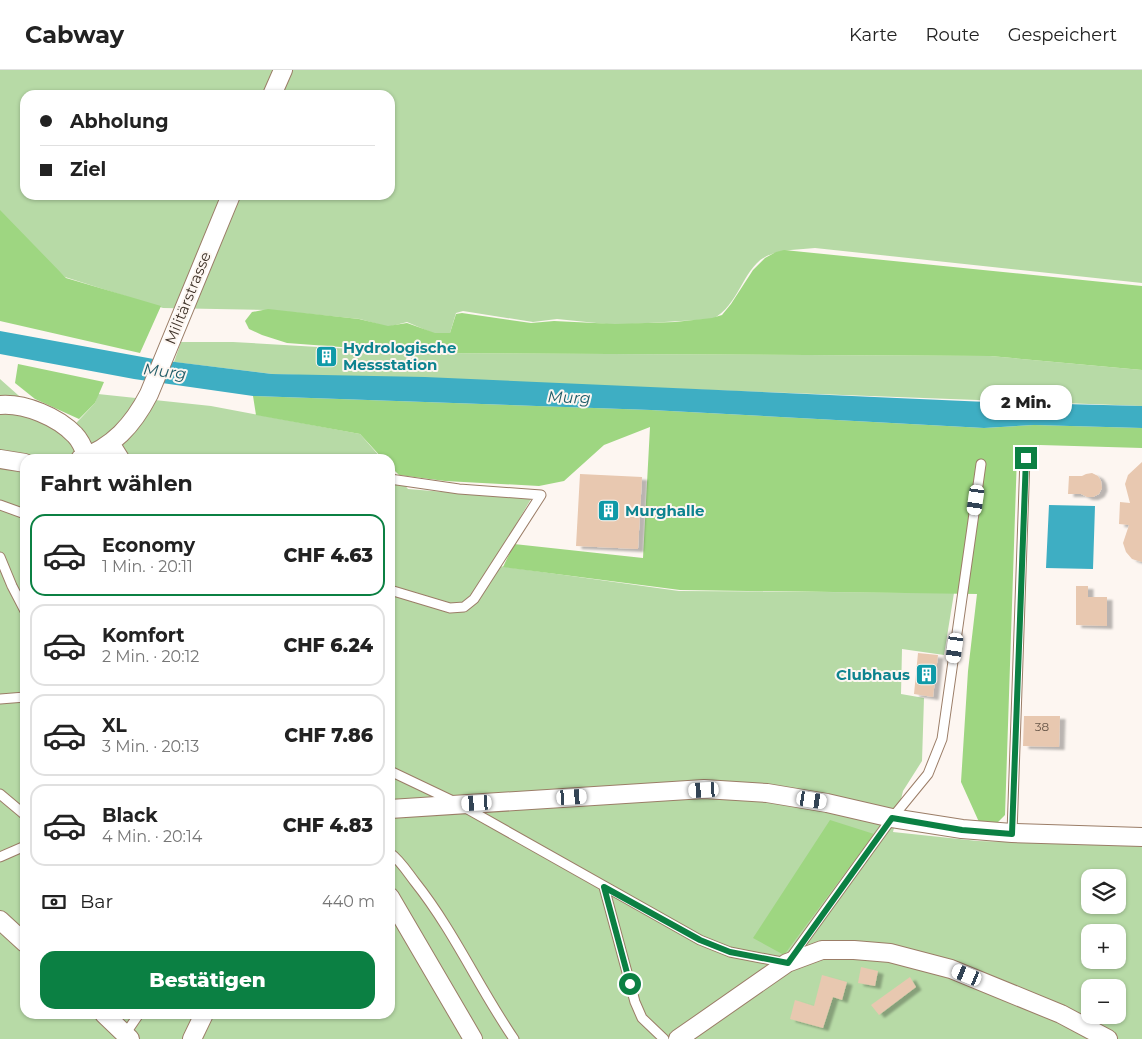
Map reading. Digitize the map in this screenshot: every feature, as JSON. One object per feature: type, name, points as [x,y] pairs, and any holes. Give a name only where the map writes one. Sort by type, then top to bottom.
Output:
[{"type":"street","points":[[274,90],[283,70]]},
{"type":"street","name":"Militärstrasse","points":[[90,454],[110,443],[138,415],[149,394],[229,200]]},
{"type":"street","points":[[0,405],[21,405],[48,416],[75,435],[81,444],[82,454]]},
{"type":"street","points":[[110,443],[117,454]]},
{"type":"street","points":[[0,459],[20,462]]},
{"type":"street","points":[[395,809],[704,790],[767,793],[962,830],[1012,834],[1142,837]]},
{"type":"street","points":[[395,905],[474,1039]]},
{"type":"street","points":[[0,920],[20,938]]},
{"type":"street","points":[[678,1039],[788,963],[822,950],[859,950],[890,953],[951,969],[1060,1014],[1108,1039]]},
{"type":"street","points":[[109,1019],[128,1036]]},
{"type":"street","points":[[192,1039],[202,1019]]},
{"type":"lane","points":[[1012,834],[1026,458]]},
{"type":"lane","points":[[395,773],[458,804],[700,940],[730,952],[788,963],[892,818],[928,774],[942,739],[981,464]]},
{"type":"lane","points":[[395,481],[459,489],[541,495],[474,599],[464,607],[450,608],[395,592]]},
{"type":"lane","points":[[0,505],[20,512]]},
{"type":"lane","points":[[0,557],[20,602]]},
{"type":"lane","points":[[0,699],[20,697]]},
{"type":"lane","points":[[0,794],[20,811]]},
{"type":"lane","points":[[0,857],[20,848]]},
{"type":"lane","points":[[395,859],[435,908],[461,949],[494,1010],[514,1039]]},
{"type":"lane","points":[[604,887],[635,1002],[642,1018],[664,1039]]},
{"type":"lane","points":[[128,1036],[136,1019]]},
{"type":"green space","points":[[0,70],[1142,70],[1142,283],[815,248],[783,251],[765,257],[751,270],[729,305],[713,319],[616,325],[557,319],[533,322],[463,311],[456,313],[450,333],[435,334],[407,322],[388,327],[360,319],[269,310],[163,308],[65,277],[0,219]]},
{"type":"green space","points":[[0,210],[66,278],[161,306],[140,353],[0,321]]},
{"type":"green space","points":[[784,250],[1142,286],[1142,370],[990,356],[421,353],[287,343],[249,329],[245,321],[252,312],[268,309],[359,319],[388,326],[407,323],[435,333],[450,333],[456,314],[462,313],[531,323],[554,321],[615,324],[675,322],[712,318],[722,315],[753,270],[765,258]]},
{"type":"green space","points":[[181,342],[233,342],[421,353],[990,356],[1142,370],[1142,406],[272,374],[174,362]]},
{"type":"green space","points":[[18,364],[104,382],[95,403],[79,419],[35,399],[15,383]]},
{"type":"green space","points":[[0,379],[64,436],[95,403],[98,394],[211,406],[360,434],[378,454],[20,454],[20,1019],[395,1019],[395,474],[408,489],[531,499],[492,565],[679,591],[954,593],[944,655],[902,649],[901,694],[924,698],[922,761],[903,791],[893,832],[978,841],[1142,846],[1142,1039],[0,1039]]},
{"type":"green space","points":[[253,396],[651,410],[984,428],[1034,425],[1142,428],[1142,448],[1040,445],[1019,451],[1017,455],[1005,815],[998,822],[979,822],[961,782],[968,671],[977,594],[680,590],[503,567],[514,544],[643,558],[650,427],[604,445],[564,481],[539,486],[445,481],[399,475],[395,471],[395,454],[378,454],[360,434],[256,415]]},
{"type":"green space","points":[[830,820],[874,834],[784,955],[753,938]]},
{"type":"water","name":"Murg","points":[[0,331],[159,360],[272,374],[425,377],[987,402],[1142,406],[1142,428],[1034,425],[984,428],[651,410],[253,396],[134,379],[0,354]]},
{"type":"water","points":[[1049,505],[1095,506],[1093,569],[1046,568]]},
{"type":"building","points":[[1142,462],[1142,562],[1132,559],[1126,552],[1123,543],[1129,525],[1119,524],[1120,502],[1130,503],[1125,484],[1128,475]]},
{"type":"building","points":[[1092,473],[1098,476],[1101,481],[1102,488],[1099,494],[1087,497],[1081,494],[1068,494],[1069,476],[1082,476]]},
{"type":"building","name":"Murghalle","points":[[580,474],[642,477],[638,549],[576,546]]},
{"type":"building","points":[[1076,586],[1088,586],[1088,597],[1107,597],[1107,626],[1076,625]]},
{"type":"building","name":"Clubhaus","points":[[918,653],[938,655],[933,697],[914,694]]},
{"type":"building","points":[[1024,716],[1060,716],[1059,747],[1023,746]]},
{"type":"building","points":[[861,967],[878,971],[875,986],[858,983]]},
{"type":"building","points":[[822,975],[847,982],[842,1000],[833,997],[823,1028],[790,1019],[795,1000],[814,1006]]},
{"type":"building","points":[[910,977],[916,987],[879,1015],[871,1005]]},
{"type":"place","name":"Hydrologische Messstation","points":[[327,357]]},
{"type":"place","name":"Murghalle","points":[[609,511]]},
{"type":"place","name":"Clubhaus","points":[[926,675]]},
{"type":"route","points":[[630,984],[604,887],[700,940],[730,952],[788,963],[892,818],[962,830],[1012,834],[1026,458]]}]
